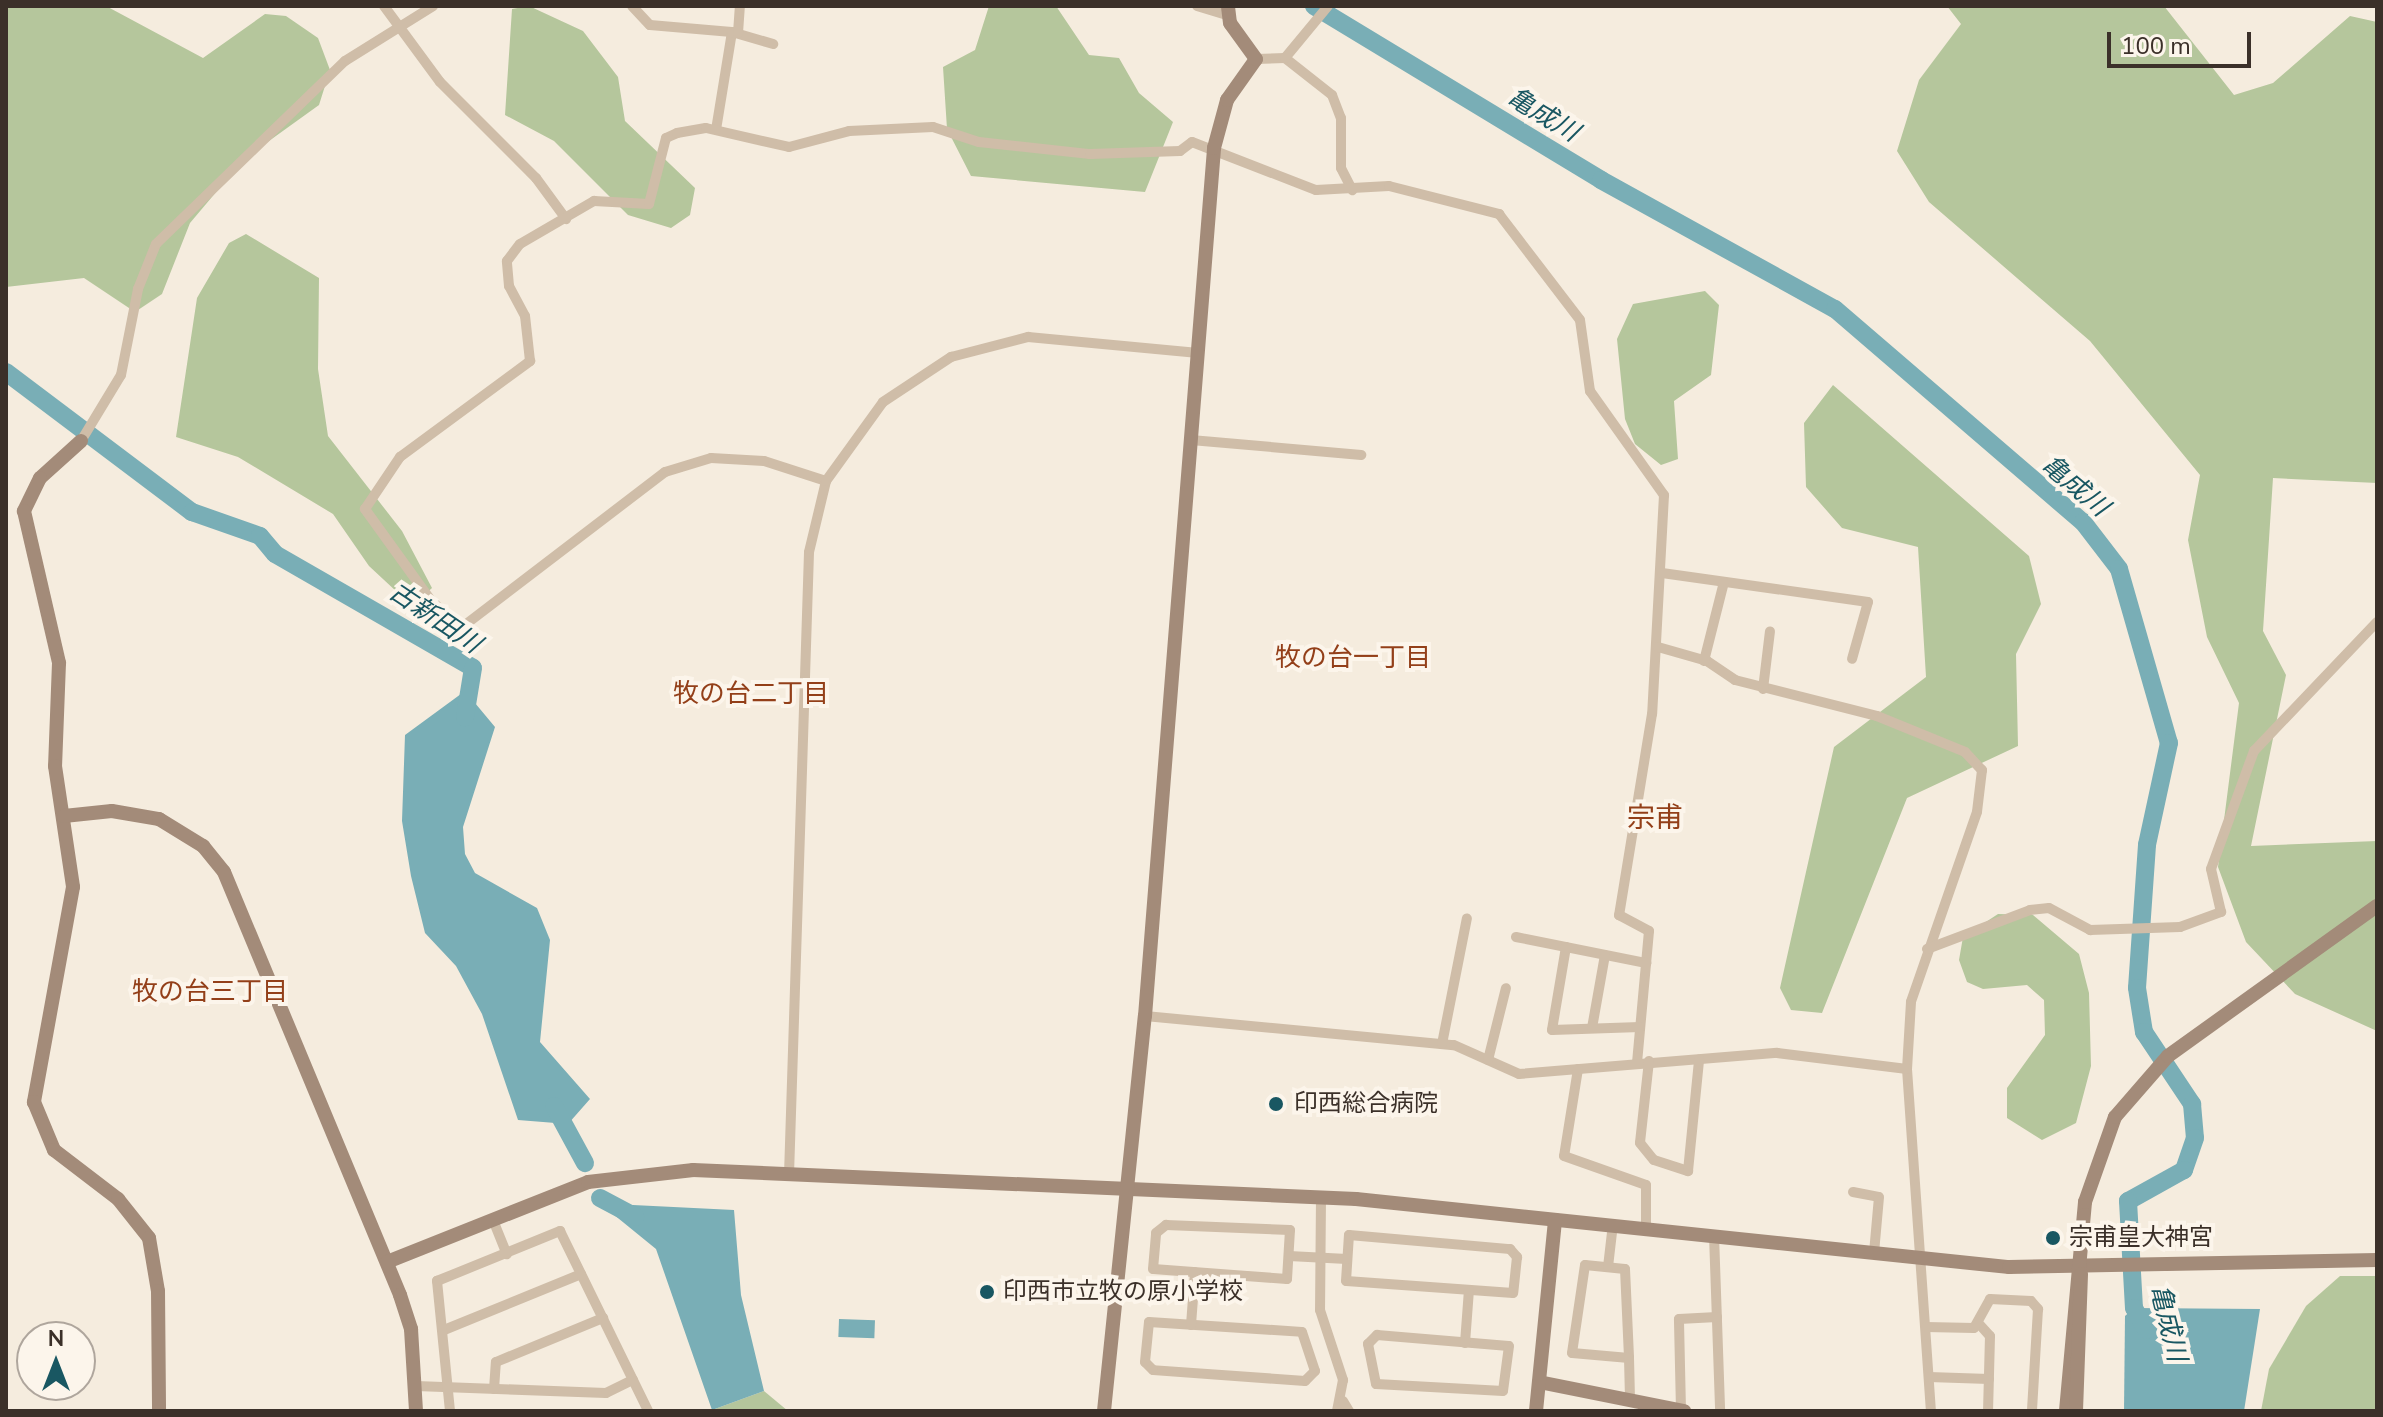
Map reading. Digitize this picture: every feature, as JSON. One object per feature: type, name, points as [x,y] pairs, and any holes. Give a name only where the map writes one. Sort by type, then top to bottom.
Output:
[{"type":"street","points":[[384,6],[403,24],[440,82],[536,178],[566,219]]},
{"type":"street","points":[[159,1411],[158,1291],[149,1238],[118,1199],[54,1150],[37,1120],[35,1065],[73,902],[55,766],[56,637],[24,511],[40,478],[99,420],[121,375],[138,289],[156,244],[345,61],[433,6]]},
{"type":"street","points":[[632,6],[650,25],[735,32],[773,44]]},
{"type":"street","points":[[716,130],[740,6]]},
{"type":"street","points":[[1197,6],[1227,10],[1256,59]]},
{"type":"street","points":[[1285,58],[1328,6]]},
{"type":"street","points":[[1256,59],[1285,58],[1332,95],[1341,118],[1335,139],[1341,168],[1352,190]]},
{"type":"street","points":[[1104,1411],[1145,1016],[1214,148],[1227,100],[1256,59]]},
{"type":"street","points":[[826,481],[764,461],[711,458],[665,472],[462,627],[432,602],[365,509],[400,457],[530,361],[507,261],[520,244],[594,201],[649,204],[666,138],[716,130],[789,147],[849,131],[933,127],[979,142],[1090,154],[1180,151],[1192,142],[1316,190],[1389,186],[1499,214],[1515,226],[1580,320],[1590,391],[1664,495],[1658,647],[1619,915],[1649,931],[1640,1027],[1643,1062],[1640,1143],[1654,1160],[1688,1171],[1699,1060]]},
{"type":"street","points":[[789,1175],[809,552],[826,481],[883,402],[951,357],[1028,337],[1198,353]]},
{"type":"street","points":[[1191,440],[1361,455]]},
{"type":"street","points":[[1662,573],[1868,602],[1852,659]]},
{"type":"street","points":[[1704,661],[1724,582]]},
{"type":"street","points":[[1927,949],[2049,908],[2073,927],[2123,929],[2152,928],[2221,912],[2211,869],[2254,751],[2377,622]]},
{"type":"street","points":[[1763,689],[1770,631]]},
{"type":"street","points":[[1658,647],[1704,661],[1763,689],[1877,716],[1965,752],[1982,770],[1977,812],[1911,1002],[1907,1069],[1931,1411]]},
{"type":"street","points":[[64,816],[112,811],[159,819],[203,846],[224,872],[387,1262],[411,1329],[416,1411]]},
{"type":"street","points":[[2066,1411],[2085,1202],[2106,1134],[2132,1092],[2168,1056],[2377,906]]},
{"type":"street","points":[[1442,1044],[1467,918]]},
{"type":"street","points":[[1516,937],[1646,963]]},
{"type":"street","points":[[1566,947],[1552,1030],[1640,1027]]},
{"type":"street","points":[[1592,1028],[1605,955]]},
{"type":"street","points":[[1488,1060],[1506,988]]},
{"type":"street","points":[[1145,1016],[1442,1044],[1519,1074],[1777,1053],[1907,1069]]},
{"type":"street","points":[[1578,1069],[1564,1156],[1646,1185],[1646,1227]]},
{"type":"street","points":[[387,1262],[588,1182],[649,1170],[1321,1198],[1646,1227],[1919,1258],[2080,1270],[2377,1260]]},
{"type":"street","points":[[1853,1192],[1879,1197],[1874,1253]]},
{"type":"street","points":[[1321,1198],[1318,1257],[1324,1303],[1332,1308],[1327,1315],[1343,1408]]},
{"type":"street","points":[[493,1220],[507,1254]]},
{"type":"street","points":[[1536,1411],[1555,1220]]},
{"type":"street","points":[[1608,1267],[1613,1224]]},
{"type":"street","points":[[1166,1225],[1290,1230],[1287,1279],[1195,1272],[1153,1269],[1156,1233],[1166,1225]]},
{"type":"street","points":[[450,1411],[451,1387],[437,1281],[560,1231],[648,1411]]},
{"type":"street","points":[[1349,1235],[1510,1249],[1517,1257],[1513,1293],[1346,1281],[1347,1259],[1349,1235]]},
{"type":"street","points":[[1714,1235],[1720,1411]]},
{"type":"street","points":[[1289,1256],[1347,1259]]},
{"type":"street","points":[[1629,1358],[1572,1353],[1585,1265],[1625,1269],[1629,1358],[1630,1398]]},
{"type":"street","points":[[2076,1411],[2080,1270]]},
{"type":"street","points":[[1191,1325],[1195,1272]]},
{"type":"street","points":[[444,1330],[581,1274]]},
{"type":"street","points":[[1465,1343],[1469,1290]]},
{"type":"street","points":[[1980,1325],[1990,1299],[2031,1301],[2038,1309],[2032,1411]]},
{"type":"street","points":[[1539,1382],[1630,1398],[1682,1411],[1679,1319],[1717,1317]]},
{"type":"street","points":[[494,1389],[496,1362],[603,1318]]},
{"type":"street","points":[[1149,1322],[1191,1325],[1302,1332],[1315,1371],[1305,1381],[1153,1370],[1145,1362],[1149,1322]]},
{"type":"street","points":[[1926,1327],[1980,1325],[1990,1336],[1988,1411]]},
{"type":"street","points":[[1377,1335],[1465,1343],[1509,1346],[1503,1391],[1376,1384],[1368,1344],[1377,1335]]},
{"type":"street","points":[[1929,1377],[1989,1379]]},
{"type":"street","points":[[416,1386],[606,1393],[633,1380]]},
{"type":"green space","points":[[6,6],[106,6],[203,58],[265,14],[286,16],[318,38],[330,70],[319,105],[244,159],[190,223],[162,294],[135,312],[84,278],[6,287]]},
{"type":"green space","points":[[529,6],[583,31],[618,77],[625,121],[695,188],[690,215],[671,228],[628,215],[554,141],[505,115],[512,9]]},
{"type":"green space","points":[[989,6],[1056,6],[1089,55],[1119,58],[1139,93],[1173,122],[1145,192],[971,176],[947,129],[943,67],[975,50]]},
{"type":"green space","points":[[1947,6],[2164,6],[2234,95],[2273,83],[2350,16],[2377,22],[2377,483],[2273,478],[2263,631],[2286,675],[2251,846],[2377,841],[2377,1031],[2295,994],[2246,942],[2218,867],[2239,703],[2207,637],[2188,540],[2200,475],[2090,341],[1929,202],[1897,151],[1919,80],[1961,24]]},
{"type":"green space","points":[[246,234],[319,278],[318,369],[328,436],[402,531],[432,588],[412,606],[369,566],[333,514],[238,457],[176,437],[197,298],[229,243]]},
{"type":"green space","points":[[1705,291],[1719,305],[1711,375],[1674,401],[1678,459],[1661,465],[1635,444],[1625,419],[1617,339],[1633,304]]},
{"type":"green space","points":[[1833,385],[2029,556],[2041,604],[2016,654],[2018,746],[1907,798],[1822,1013],[1791,1010],[1780,988],[1834,747],[1926,677],[1918,547],[1842,528],[1806,487],[1804,423]]},
{"type":"green space","points":[[1998,914],[2033,915],[2079,954],[2089,993],[2091,1066],[2076,1123],[2042,1140],[2007,1118],[2007,1088],[2045,1035],[2044,1000],[2027,985],[1983,989],[1967,982],[1959,960],[1963,937]]},
{"type":"green space","points":[[2340,1276],[2377,1276],[2377,1411],[2261,1411],[2269,1369],[2306,1306]]},
{"type":"green space","points":[[764,1391],[788,1411],[712,1410]]},
{"type":"water","points":[[465,691],[495,727],[463,827],[465,854],[475,873],[537,908],[550,940],[540,1042],[590,1099],[568,1124],[518,1120],[482,1014],[456,966],[425,933],[411,876],[402,821],[405,735]]},
{"type":"water","points":[[633,1205],[734,1210],[741,1295],[764,1391],[712,1410],[656,1249],[613,1214]]},
{"type":"water","points":[[2134,1308],[2260,1309],[2244,1411],[2124,1411],[2125,1316]]},
{"type":"water","points":[[839,1319],[875,1320],[874,1338],[838,1337]]},
{"type":"waterway","name":"亀成川","points":[[1314,6],[1601,180],[1835,309],[2083,522],[2119,569],[2169,743],[2147,845],[2137,988],[2144,1032],[2192,1104],[2195,1138],[2184,1170],[2128,1201],[2134,1308],[2146,1330]]},
{"type":"waterway","name":"古新田川","points":[[6,372],[192,512],[260,536],[275,554],[473,668],[465,717]]},
{"type":"waterway","name":"古新田川","points":[[554,1106],[585,1163]]},
{"type":"waterway","name":"古新田川","points":[[600,1198],[635,1217]]},
{"type":"place","name":"印西総合病院","points":[[1276,1104]]},
{"type":"place","name":"宗甫皇大神宮","points":[[2053,1238]]},
{"type":"place","name":"印西市立牧の原小学校","points":[[987,1292]]},
{"type":"district","name":"牧の台一丁目","points":[[1353,658]]},
{"type":"district","name":"牧の台二丁目","points":[[751,694]]},
{"type":"district","name":"宗甫","points":[[1655,818]]},
{"type":"district","name":"牧の台三丁目","points":[[210,992]]}]
